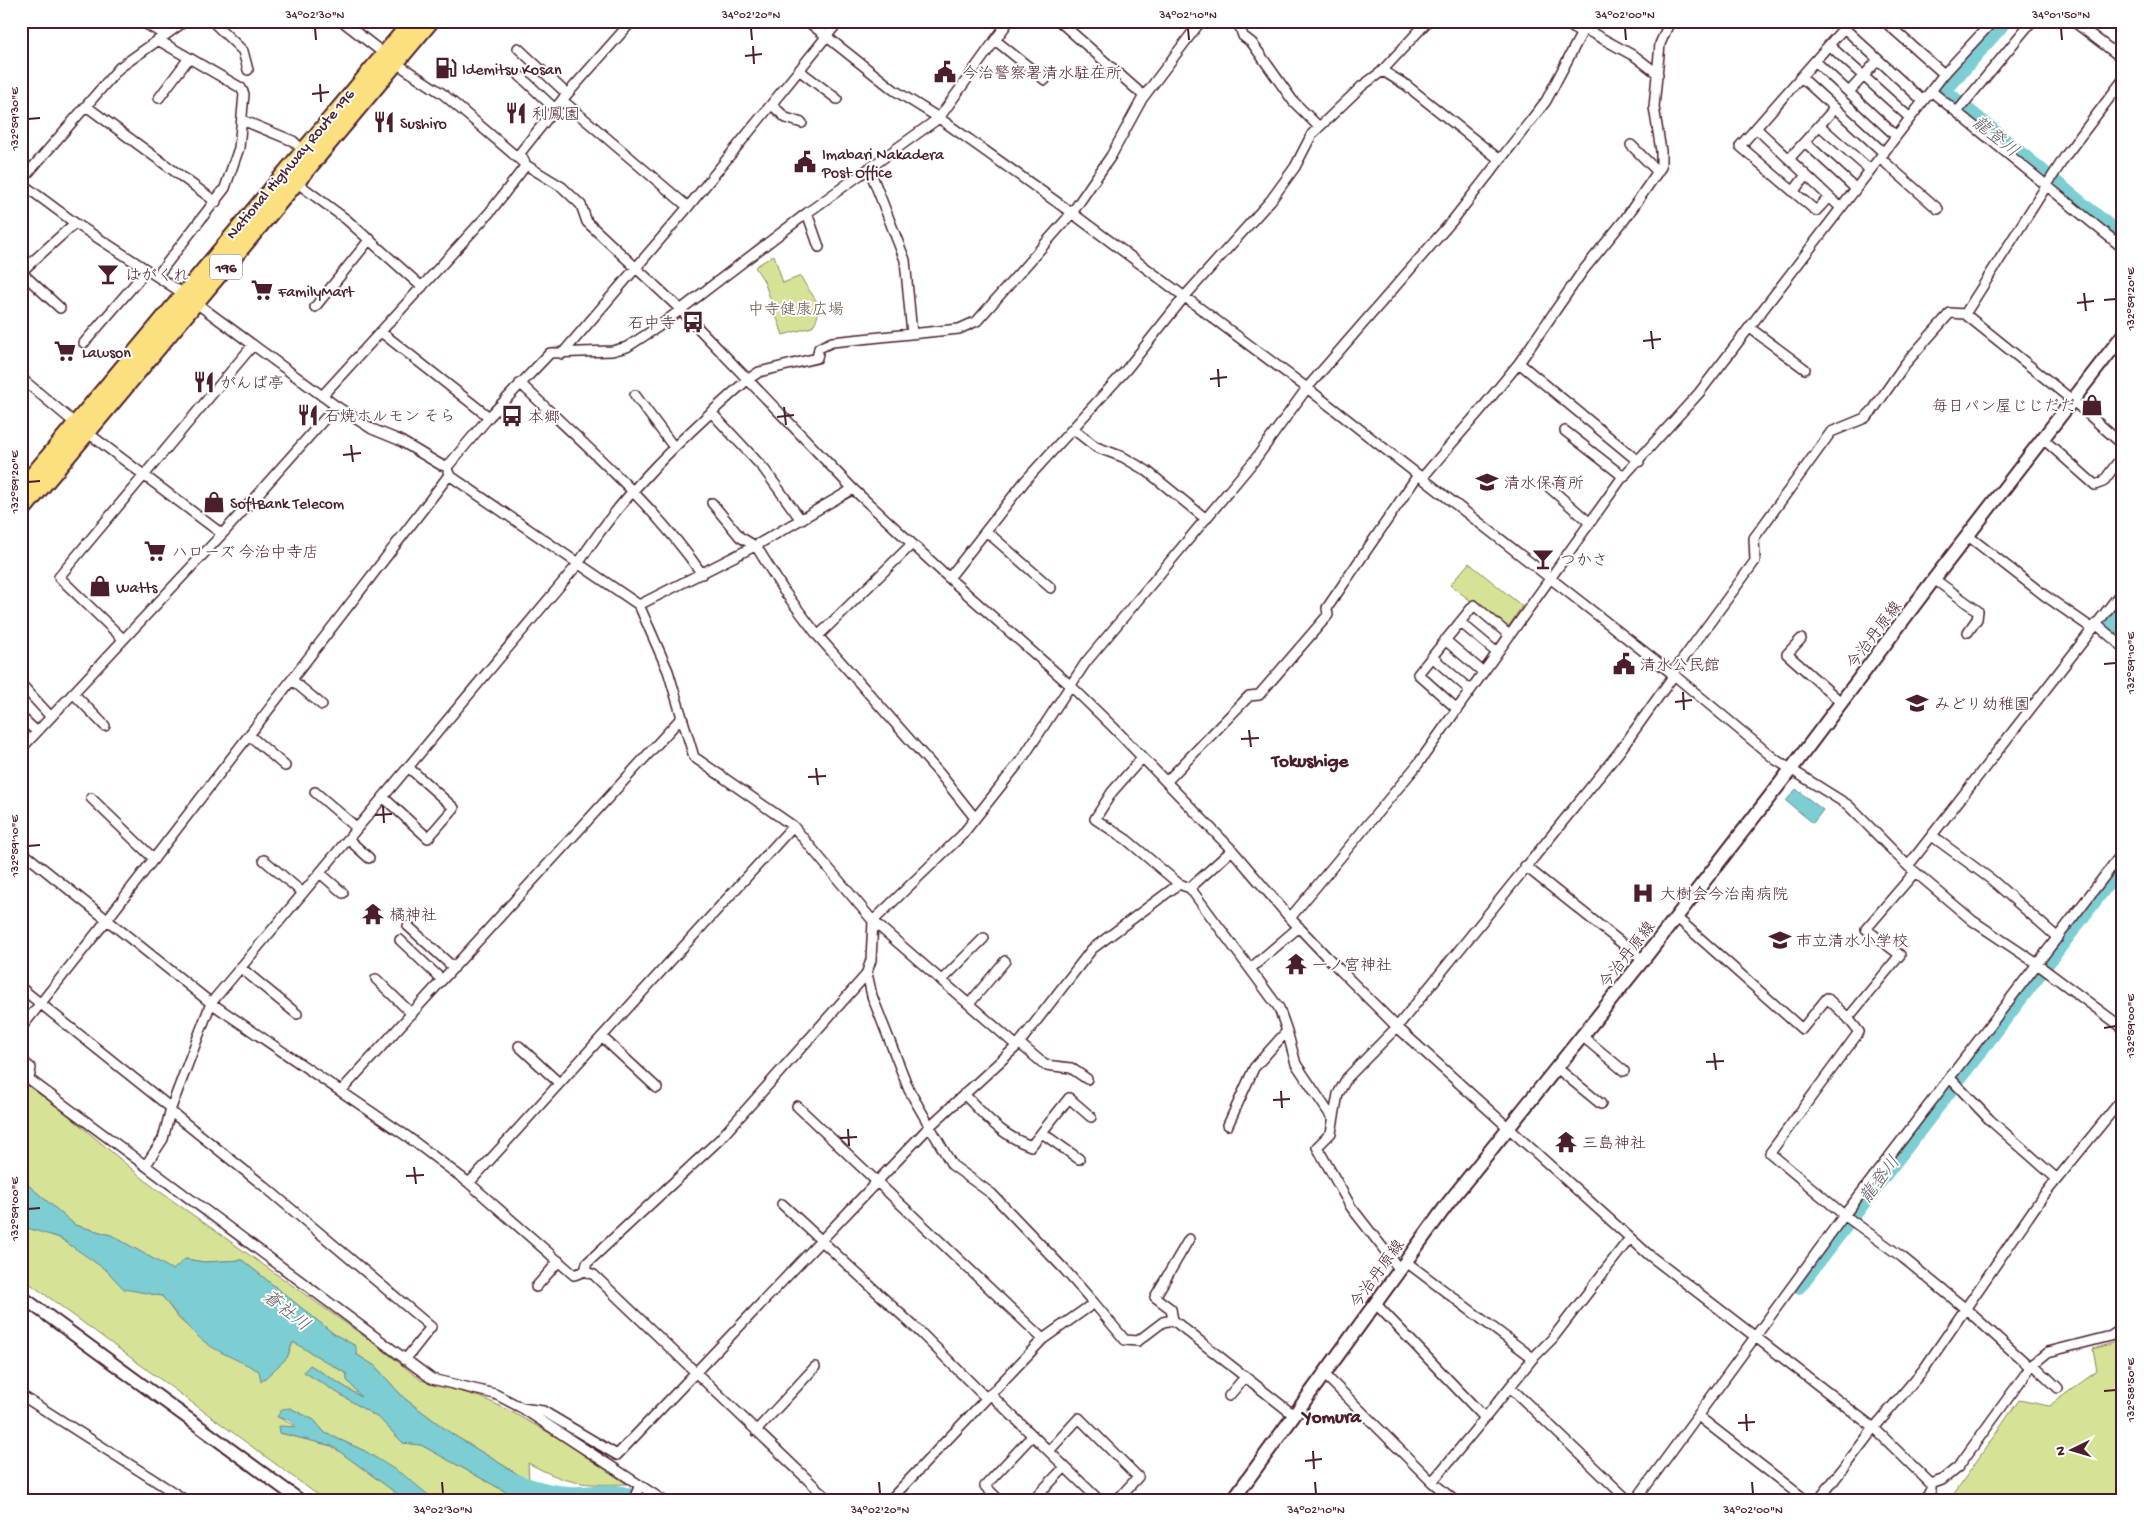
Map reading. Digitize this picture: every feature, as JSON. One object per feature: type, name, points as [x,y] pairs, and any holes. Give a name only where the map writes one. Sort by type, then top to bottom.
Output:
[{"type":"highway","name":"National Highway Route 196","points":[[190,298],[296,182],[390,59],[412,21]]},
{"type":"highway","name":"National Highway Route 196","points":[[22,512],[82,429],[190,298],[304,151],[390,59],[431,21]]},
{"type":"highway","name":"National Highway Route 196","points":[[21,489],[82,429]]},
{"type":"main road","name":"今治丹原線","points":[[1232,1501],[1449,1202],[1643,960],[1792,768],[1967,535],[2123,336]]},
{"type":"street","points":[[21,26],[25,21]]},
{"type":"street","points":[[141,21],[189,58],[241,88],[244,94],[239,148],[225,188],[157,276]]},
{"type":"street","points":[[185,21],[119,68],[21,182],[75,223],[190,298],[336,406],[372,429],[399,440],[448,470],[578,564],[639,604],[668,671],[694,757],[793,826],[873,921],[968,1004],[1045,1065],[1071,1068],[1087,1079]]},
{"type":"street","points":[[212,21],[243,51],[248,70]]},
{"type":"street","points":[[342,21],[390,59],[462,110],[526,165],[562,187],[581,204],[587,222],[680,309],[853,489],[949,578],[1071,686],[1232,850],[1298,927],[1396,1027],[1630,1238],[1874,1428],[1931,1484],[1931,1490],[1922,1501]]},
{"type":"street","points":[[526,165],[520,153],[554,109],[632,21]]},
{"type":"street","points":[[808,21],[894,90],[940,118],[1072,212],[1307,388],[1673,675],[1776,760],[1792,768],[1848,805],[1911,869],[1972,921],[2037,964],[2123,1028]]},
{"type":"street","points":[[562,354],[688,207],[839,21]]},
{"type":"street","points":[[21,1028],[292,680],[453,462],[520,382],[550,353],[612,351],[627,347],[658,327],[807,213],[940,118],[1009,21]]},
{"type":"street","points":[[1059,21],[1144,96]]},
{"type":"street","points":[[146,1165],[162,1140],[171,1110],[211,1003],[578,564],[598,532],[631,491],[673,446],[747,380],[759,372],[817,358],[819,348],[832,342],[959,329],[977,321],[1072,212],[1111,156],[1144,96],[1201,21]]},
{"type":"street","points":[[1238,21],[1243,36],[1252,43],[1294,101],[1319,127]]},
{"type":"street","points":[[949,578],[1025,481],[1126,370],[1185,296],[1271,200],[1295,167],[1312,134],[1362,86],[1383,71],[1428,21]]},
{"type":"street","points":[[1564,21],[1584,28],[1636,57],[1658,74]]},
{"type":"street","points":[[1166,782],[1249,696],[1259,695],[1328,615],[1327,608],[1420,476],[1484,407],[1519,362],[1582,272],[1625,220],[1658,172],[1661,167],[1661,151],[1654,107],[1660,44],[1670,21]]},
{"type":"street","points":[[1884,21],[1944,74]]},
{"type":"street","points":[[1290,918],[1418,764],[1549,578],[1624,477],[1699,393],[1944,74],[1993,21]]},
{"type":"street","points":[[1957,112],[2032,21]]},
{"type":"street","points":[[2073,21],[2123,59]]},
{"type":"street","points":[[1829,196],[1816,211],[1740,146],[1847,25],[1878,60],[1923,102]]},
{"type":"street","points":[[584,1272],[588,1264],[719,1140],[867,973],[871,960],[873,921],[962,834],[1022,759],[1086,662],[1254,462],[1307,388],[1453,220],[1546,101],[1584,28]]},
{"type":"street","points":[[995,40],[1045,80]]},
{"type":"street","points":[[1829,45],[1910,118]]},
{"type":"street","points":[[518,48],[565,97],[688,207]]},
{"type":"street","points":[[158,98],[189,58]]},
{"type":"street","points":[[1849,92],[1878,60]]},
{"type":"street","points":[[1815,61],[1896,136]]},
{"type":"street","points":[[800,71],[837,99]]},
{"type":"street","points":[[1383,71],[1406,84],[1500,160]]},
{"type":"street","points":[[520,76],[554,109]]},
{"type":"street","points":[[1801,77],[1938,209]]},
{"type":"street","points":[[1965,314],[2066,155],[2123,80]]},
{"type":"street","points":[[1931,91],[2123,248]]},
{"type":"street","points":[[772,105],[786,118],[802,123]]},
{"type":"street","points":[[86,106],[216,202]]},
{"type":"street","points":[[1789,159],[1835,108]]},
{"type":"street","points":[[242,120],[293,141],[304,151]]},
{"type":"street","points":[[1820,126],[1870,170]]},
{"type":"street","points":[[1756,128],[1841,208]]},
{"type":"street","points":[[1805,142],[1856,188]]},
{"type":"street","points":[[1631,145],[1658,172]]},
{"type":"street","points":[[322,396],[490,212],[526,165]]},
{"type":"street","points":[[869,168],[904,260],[912,334]]},
{"type":"street","points":[[1793,192],[1806,175]]},
{"type":"street","points":[[296,182],[370,239],[422,286]]},
{"type":"street","points":[[807,213],[819,247]]},
{"type":"street","points":[[60,308],[21,272],[75,223]]},
{"type":"street","points":[[315,307],[370,239]]},
{"type":"street","points":[[84,343],[148,270]]},
{"type":"street","points":[[1533,1358],[1402,1265],[1351,1206],[1318,1147],[1330,1133],[1334,1121],[1334,1110],[1338,1094],[1346,1078],[1396,1027],[1619,752],[1755,561],[1754,538],[1831,432],[1865,418],[1905,364],[1950,312],[1965,314],[2072,400],[2123,445]]},
{"type":"street","points":[[1750,328],[1805,369]]},
{"type":"street","points":[[381,332],[489,417]]},
{"type":"street","points":[[123,640],[59,577],[253,345]]},
{"type":"street","points":[[1519,362],[1639,462]]},
{"type":"street","points":[[21,378],[82,429],[222,534]]},
{"type":"street","points":[[520,382],[631,491],[684,548],[702,574]]},
{"type":"street","points":[[635,395],[673,446]]},
{"type":"street","points":[[21,749],[222,534],[336,406]]},
{"type":"street","points":[[711,412],[764,469],[801,520]]},
{"type":"street","points":[[1073,429],[1096,447],[1124,457],[1147,471],[1206,519]]},
{"type":"street","points":[[1566,432],[1624,477]]},
{"type":"street","points":[[2042,438],[2096,485],[2103,482],[2123,455]]},
{"type":"street","points":[[1550,488],[1590,522]]},
{"type":"street","points":[[639,604],[756,546],[853,489]]},
{"type":"street","points":[[712,503],[736,532],[756,546],[784,591],[818,636],[940,774],[975,818]]},
{"type":"street","points":[[986,531],[1051,588]]},
{"type":"street","points":[[1967,535],[2044,596],[2123,647]]},
{"type":"street","points":[[818,636],[912,544]]},
{"type":"street","points":[[1934,579],[1978,611],[1977,620],[1968,632]]},
{"type":"street","points":[[1848,1018],[1900,955],[1866,929],[1911,869],[1932,836],[2123,590]]},
{"type":"street","points":[[1457,709],[1418,674],[1474,606],[1509,635]]},
{"type":"street","points":[[1460,622],[1496,652]]},
{"type":"street","points":[[1801,639],[1788,654],[1842,702]]},
{"type":"street","points":[[1446,640],[1483,672]]},
{"type":"street","points":[[1432,657],[1470,690]]},
{"type":"street","points":[[292,680],[322,705]]},
{"type":"street","points":[[21,684],[51,717]]},
{"type":"street","points":[[74,693],[105,726]]},
{"type":"street","points":[[21,717],[37,732]]},
{"type":"street","points":[[342,1092],[681,718]]},
{"type":"street","points":[[249,735],[285,766]]},
{"type":"street","points":[[1142,758],[1112,792],[1095,819],[1128,840],[1179,884],[1190,888],[1279,1008],[1296,1064],[1334,1121]]},
{"type":"street","points":[[383,796],[428,838],[454,808],[408,767]]},
{"type":"street","points":[[315,792],[357,828]]},
{"type":"street","points":[[90,798],[154,859]]},
{"type":"street","points":[[469,1183],[793,826]]},
{"type":"street","points":[[1932,836],[1992,880],[2058,938]]},
{"type":"street","points":[[348,839],[369,858]]},
{"type":"street","points":[[1190,888],[1232,850]]},
{"type":"street","points":[[21,851],[106,921],[211,1003],[408,1137],[469,1183],[574,1275],[584,1272],[594,1275],[695,1374],[830,1501]]},
{"type":"street","points":[[1635,1501],[1844,1215],[2123,852]]},
{"type":"street","points":[[264,860],[303,893]]},
{"type":"street","points":[[1525,866],[1643,960]]},
{"type":"street","points":[[320,873],[343,894]]},
{"type":"street","points":[[522,1408],[543,1410],[617,1455],[875,1182],[930,1126],[1018,1044],[1092,949],[1179,884]]},
{"type":"street","points":[[1676,917],[1802,1028],[1827,998],[1848,1018],[1859,1032],[1770,1153],[1844,1215],[1902,1257],[1967,1310],[2058,1388]]},
{"type":"street","points":[[408,926],[454,968]]},
{"type":"street","points":[[1251,968],[1298,927]]},
{"type":"street","points":[[942,980],[984,938]]},
{"type":"street","points":[[400,940],[442,980]]},
{"type":"street","points":[[968,1004],[1005,961]]},
{"type":"street","points":[[241,968],[297,1014]]},
{"type":"street","points":[[867,973],[872,996],[909,1090],[952,1165],[992,1194],[1064,1269],[1126,1340],[1138,1342],[1163,1322],[1173,1320]]},
{"type":"street","points":[[376,979],[412,1014]]},
{"type":"street","points":[[21,988],[264,1186],[431,1328],[405,1360]]},
{"type":"street","points":[[1228,1125],[1254,1068],[1287,1031]]},
{"type":"street","points":[[1582,1036],[1624,1071]]},
{"type":"street","points":[[602,1037],[657,1088]]},
{"type":"street","points":[[519,1046],[559,1083]]},
{"type":"street","points":[[21,1060],[31,1068],[29,1079]]},
{"type":"street","points":[[1557,1068],[1601,1104]]},
{"type":"street","points":[[21,1073],[432,1379],[495,1394],[522,1408],[664,1501]]},
{"type":"street","points":[[1950,1078],[1990,1120],[2057,1179]]},
{"type":"street","points":[[964,1094],[998,1129],[1014,1140],[1032,1146],[1069,1098],[1091,1117]]},
{"type":"street","points":[[1818,1501],[1874,1428],[1924,1369],[1967,1310],[2040,1200],[2123,1098]]},
{"type":"street","points":[[797,1106],[875,1182],[1043,1339]]},
{"type":"street","points":[[1042,1133],[1079,1159]]},
{"type":"street","points":[[782,1204],[1049,1451],[1097,1500]]},
{"type":"street","points":[[1432,1482],[1511,1388],[1533,1358],[1552,1339],[1630,1238]]},
{"type":"street","points":[[1189,1239],[1155,1297],[1170,1309],[1173,1320],[1295,1416]]},
{"type":"street","points":[[536,1287],[559,1261]]},
{"type":"street","points":[[21,1296],[301,1501]]},
{"type":"street","points":[[889,1501],[1043,1339],[1094,1303]]},
{"type":"street","points":[[1375,1303],[1485,1418]]},
{"type":"street","points":[[1931,1484],[1942,1480],[1958,1467],[2032,1366],[2048,1352],[2111,1336],[2123,1328]]},
{"type":"street","points":[[756,1431],[815,1367]]},
{"type":"street","points":[[1324,1373],[1432,1482],[1455,1501]]},
{"type":"street","points":[[1229,1396],[1245,1377]]},
{"type":"street","points":[[1511,1388],[1628,1501]]},
{"type":"street","points":[[21,1396],[187,1501]]},
{"type":"street","points":[[1698,1416],[1729,1438],[1807,1501]]},
{"type":"street","points":[[1049,1451],[1079,1418],[1138,1477],[1116,1501]]},
{"type":"street","points":[[1000,1501],[985,1486],[1032,1436]]},
{"type":"street","points":[[1032,1501],[1064,1467]]},
{"type":"street","points":[[633,1501],[640,1486]]},
{"type":"green space","name":"中寺健康広場","points":[[774,255],[783,283],[801,276],[816,300],[818,305],[817,319],[812,327],[783,335],[764,281],[755,267]]},
{"type":"green space","points":[[1469,563],[1522,606],[1509,626],[1504,626],[1450,585]]},
{"type":"green space","points":[[21,1081],[62,1110],[152,1186],[378,1346],[421,1380],[483,1398],[510,1411],[562,1440],[627,1484],[587,1484],[565,1480],[528,1463],[529,1481],[452,1434],[404,1398],[375,1366],[356,1354],[355,1346],[334,1334],[242,1260],[204,1262],[186,1259],[174,1271],[111,1235],[75,1225],[21,1179]]},
{"type":"green space","points":[[21,1217],[75,1247],[106,1270],[124,1288],[162,1296],[178,1318],[203,1340],[259,1371],[287,1358],[293,1342],[347,1374],[347,1380],[363,1398],[310,1365],[304,1372],[380,1419],[403,1443],[421,1445],[506,1492],[514,1501],[436,1501],[365,1451],[325,1433],[314,1420],[290,1408],[278,1417],[297,1427],[280,1433],[332,1446],[407,1501],[326,1501],[21,1277]]},
{"type":"green space","points":[[2123,1340],[2123,1501],[1949,1501],[2019,1400],[2049,1406],[2097,1371],[2093,1349]]},
{"type":"water","points":[[1796,789],[1823,810],[1813,823],[1786,801]]},
{"type":"water","name":"蒼社川","points":[[21,1179],[75,1225],[111,1235],[173,1270],[185,1259],[204,1262],[242,1260],[334,1334],[356,1346],[356,1354],[375,1366],[404,1398],[452,1434],[529,1481],[551,1501],[514,1501],[506,1492],[421,1445],[403,1443],[380,1419],[304,1372],[310,1365],[361,1397],[347,1380],[347,1374],[293,1342],[287,1358],[261,1382],[259,1371],[222,1353],[202,1340],[180,1319],[162,1296],[124,1289],[106,1270],[60,1238],[27,1228],[21,1217]]},
{"type":"water","points":[[290,1408],[314,1420],[325,1433],[365,1451],[405,1476],[436,1501],[407,1501],[332,1446],[280,1433],[279,1426],[296,1427],[289,1420],[277,1417],[282,1409]]},
{"type":"waterway","name":"龍登川","points":[[2003,21],[1942,91],[2123,240]]},
{"type":"waterway","name":"龍登川","points":[[2123,607],[2111,622],[2123,632]]},
{"type":"waterway","name":"龍登川","points":[[1798,1285],[2123,860]]},
{"type":"waterway","points":[[514,1482],[568,1495],[611,1493],[638,1501]]},
{"type":"place","name":"Idemitsu Kosan","points":[[446,68]]},
{"type":"place","name":"今治警察署清水駐在所","points":[[945,72]]},
{"type":"place","name":"利鳳園","points":[[516,113]]},
{"type":"place","name":"Sushiro","points":[[384,122]]},
{"type":"place","name":"Imabari Nakadera Post Office","points":[[805,162]]},
{"type":"place","name":"はがくれ","points":[[108,274]]},
{"type":"place","name":"FamilyMart","points":[[262,290]]},
{"type":"place","name":"石中寺","points":[[693,322]]},
{"type":"place","name":"Lawson","points":[[65,351]]},
{"type":"place","name":"がんば亭","points":[[204,382]]},
{"type":"place","name":"毎日パン屋じじだだ","points":[[2092,405]]},
{"type":"place","name":"石焼ホルモン そら","points":[[308,415]]},
{"type":"place","name":"本郷","points":[[512,416]]},
{"type":"place","name":"清水保育所","points":[[1487,482]]},
{"type":"place","name":"SoftBank Telecom","points":[[214,502]]},
{"type":"place","name":"ハローズ 今治中寺店","points":[[155,551]]},
{"type":"place","name":"つかさ","points":[[1543,559]]},
{"type":"place","name":"Watts","points":[[100,586]]},
{"type":"place","name":"清水公民館","points":[[1624,664]]},
{"type":"place","name":"みどり幼稚園","points":[[1917,703]]},
{"type":"place","name":"大樹会今治南病院","points":[[1643,893]]},
{"type":"place","name":"橘神社","points":[[373,914]]},
{"type":"place","name":"市立清水小学校","points":[[1780,940]]},
{"type":"place","name":"一ノ宮神社","points":[[1296,964]]},
{"type":"place","name":"三島神社","points":[[1566,1142]]},
{"type":"district","name":"Tokushige","points":[[1310,759]]},
{"type":"district","name":"Yomura","points":[[1332,1415]]}]
